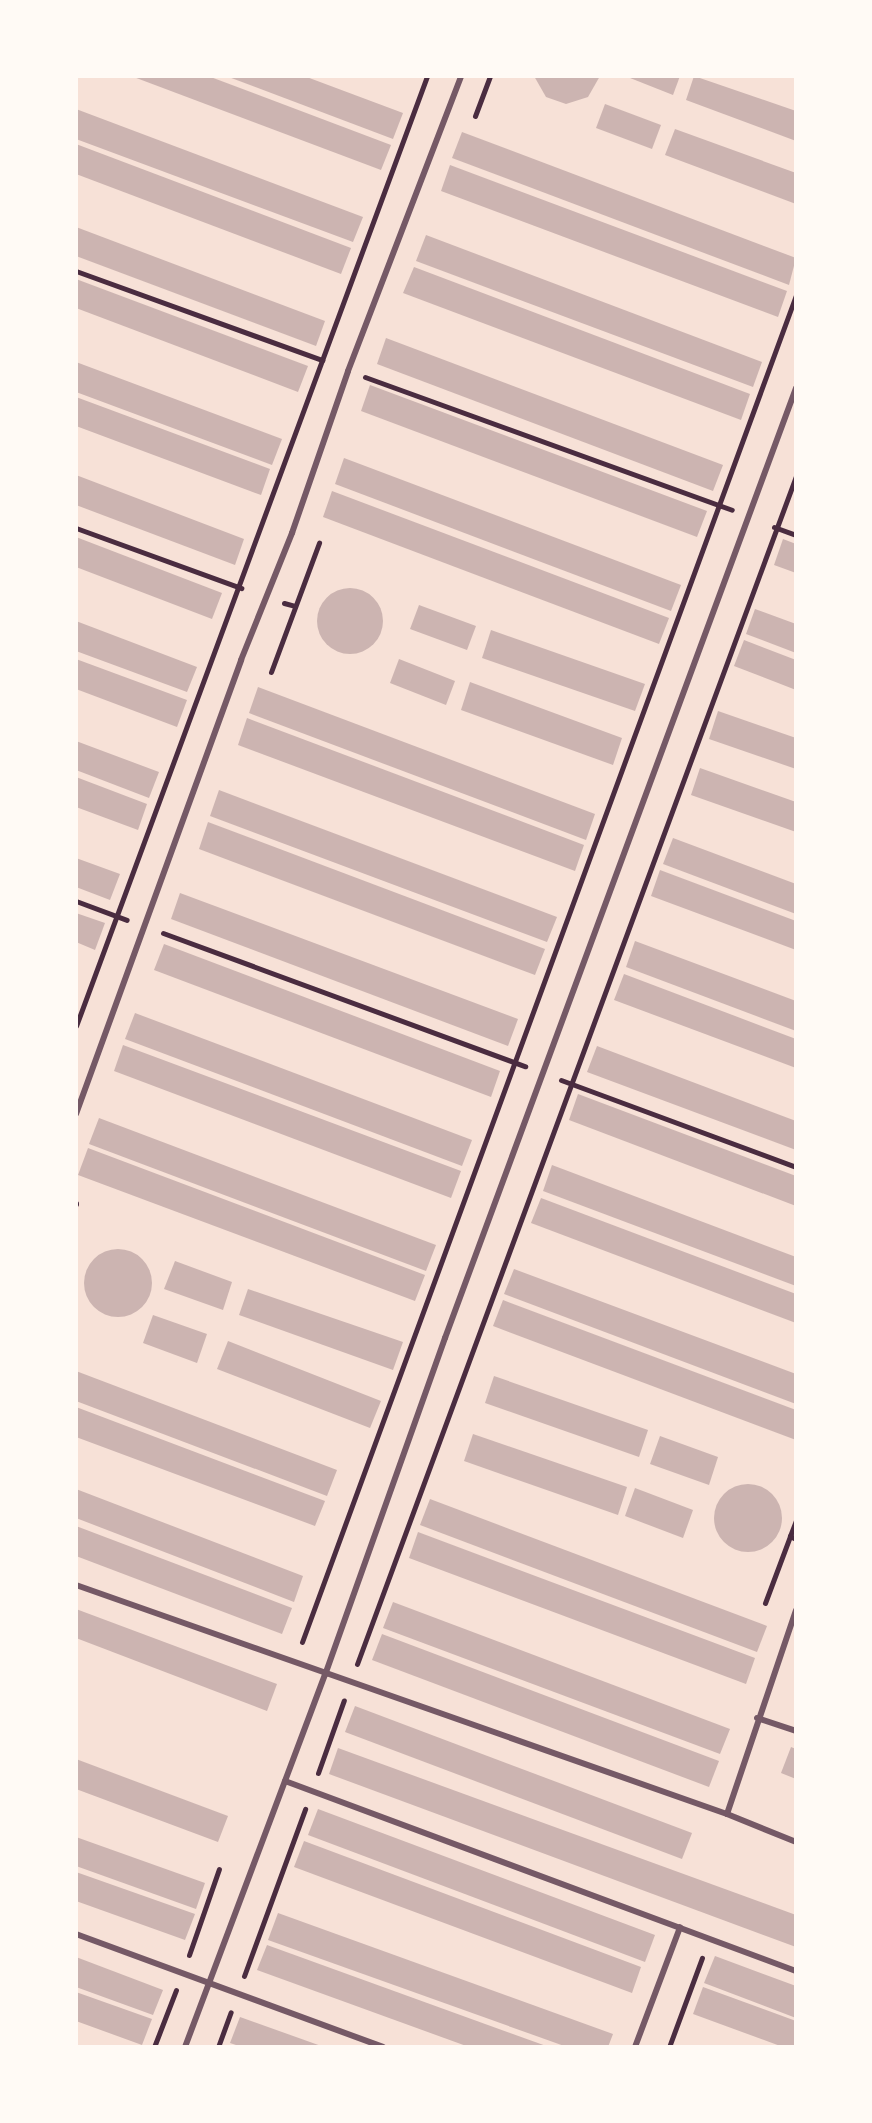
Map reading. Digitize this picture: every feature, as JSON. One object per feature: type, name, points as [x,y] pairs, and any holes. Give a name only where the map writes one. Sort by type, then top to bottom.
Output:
[{"type":"lane","points":[[76,1114],[348,371],[461,76]]},
{"type":"lane","points":[[185,2047],[325,1675],[796,388]]},
{"type":"lane","points":[[76,1585],[727,1814],[796,1842]]},
{"type":"lane","points":[[727,1814],[796,1610]]},
{"type":"lane","points":[[757,1718],[796,1731]]},
{"type":"lane","points":[[285,1781],[796,1971]]},
{"type":"lane","points":[[635,2047],[680,1927]]},
{"type":"lane","points":[[76,1934],[383,2047]]},
{"type":"path","points":[[76,1026],[427,76]]},
{"type":"path","points":[[475,116],[490,76]]},
{"type":"path","points":[[76,271],[796,535]]},
{"type":"path","points":[[294,1663],[796,295]]},
{"type":"path","points":[[218,2047],[796,476]]},
{"type":"path","points":[[76,528],[295,606]]},
{"type":"path","points":[[271,672],[319,543]]},
{"type":"path","points":[[76,901],[796,1167]]},
{"type":"path","points":[[765,1603],[793,1538],[796,1520]]},
{"type":"path","points":[[669,2047],[709,1938]]},
{"type":"building","points":[[131,76],[208,76],[391,145],[381,170]]},
{"type":"building","points":[[226,76],[304,76],[403,113],[393,139]]},
{"type":"building","points":[[534,76],[600,76],[588,97],[566,104],[546,97]]},
{"type":"building","points":[[625,76],[680,76],[673,95]]},
{"type":"building","points":[[694,76],[796,111],[796,141],[686,100]]},
{"type":"building","points":[[605,104],[661,125],[652,149],[596,128]]},
{"type":"building","points":[[76,109],[363,217],[353,242],[76,139]]},
{"type":"building","points":[[675,129],[796,173],[796,204],[665,155]]},
{"type":"building","points":[[462,132],[796,258],[789,285],[452,158]]},
{"type":"building","points":[[76,144],[351,248],[341,274],[76,174]]},
{"type":"building","points":[[450,165],[787,291],[778,317],[441,191]]},
{"type":"building","points":[[76,227],[325,321],[316,346],[76,256]]},
{"type":"building","points":[[426,235],[762,362],[753,387],[416,261]]},
{"type":"building","points":[[414,267],[750,394],[741,420],[403,293]]},
{"type":"building","points":[[76,279],[308,366],[298,392],[76,308]]},
{"type":"building","points":[[386,338],[723,465],[713,491],[377,364]]},
{"type":"building","points":[[76,362],[282,439],[272,465],[76,392]]},
{"type":"building","points":[[370,385],[707,511],[697,537],[361,411]]},
{"type":"building","points":[[76,397],[270,469],[261,495],[76,426]]},
{"type":"building","points":[[344,458],[681,585],[671,611],[335,484]]},
{"type":"building","points":[[76,475],[244,539],[235,565],[76,505]]},
{"type":"building","points":[[332,491],[669,618],[659,644],[323,517]]},
{"type":"building","points":[[76,537],[222,593],[212,619],[76,567]]},
{"type":"building","points":[[783,539],[796,544],[796,573],[774,565]]},
{"type":"building","points":[[343,588],[357,588],[369,593],[378,602],[383,621],[381,634],[374,645],[357,654],[343,654],[331,649],[322,640],[317,628],[317,614],[322,602],[331,593]]},
{"type":"building","points":[[419,605],[476,626],[467,650],[410,629]]},
{"type":"building","points":[[755,609],[796,624],[796,653],[746,634]]},
{"type":"building","points":[[76,621],[197,667],[187,692],[76,651]]},
{"type":"building","points":[[491,630],[645,684],[635,711],[482,658]]},
{"type":"building","points":[[744,640],[796,660],[796,690],[734,666]]},
{"type":"building","points":[[76,659],[187,700],[177,727],[76,689]]},
{"type":"building","points":[[399,659],[455,681],[446,705],[390,683]]},
{"type":"building","points":[[470,682],[622,738],[613,765],[461,710]]},
{"type":"building","points":[[258,687],[595,814],[586,840],[249,713]]},
{"type":"building","points":[[718,711],[796,738],[796,769],[709,739]]},
{"type":"building","points":[[247,718],[584,845],[575,871],[238,745]]},
{"type":"building","points":[[76,741],[159,772],[149,798],[76,770]]},
{"type":"building","points":[[700,768],[796,802],[796,832],[691,795]]},
{"type":"building","points":[[76,777],[147,804],[138,830],[76,807]]},
{"type":"building","points":[[219,790],[557,917],[547,942],[210,816]]},
{"type":"building","points":[[208,822],[545,949],[535,975],[199,849]]},
{"type":"building","points":[[673,838],[796,884],[796,914],[663,864]]},
{"type":"building","points":[[76,858],[120,874],[110,900],[76,887]]},
{"type":"building","points":[[660,870],[796,921],[796,950],[651,896]]},
{"type":"building","points":[[180,893],[518,1019],[508,1046],[171,919]]},
{"type":"building","points":[[76,913],[105,923],[95,950],[76,942]]},
{"type":"building","points":[[635,941],[796,1001],[796,1031],[626,967]]},
{"type":"building","points":[[164,944],[500,1071],[491,1097],[154,970]]},
{"type":"building","points":[[624,974],[796,1039],[796,1068],[614,1000]]},
{"type":"building","points":[[135,1013],[472,1140],[462,1166],[125,1039]]},
{"type":"building","points":[[123,1045],[461,1171],[451,1198],[114,1071]]},
{"type":"building","points":[[597,1046],[796,1121],[796,1150],[587,1072]]},
{"type":"building","points":[[578,1094],[796,1176],[796,1206],[569,1120]]},
{"type":"building","points":[[99,1118],[436,1245],[426,1271],[89,1144]]},
{"type":"building","points":[[88,1148],[425,1275],[415,1301],[78,1175]]},
{"type":"building","points":[[552,1165],[796,1257],[796,1286],[543,1191]]},
{"type":"building","points":[[541,1198],[796,1294],[796,1323],[531,1223]]},
{"type":"building","points":[[118,1249],[142,1259],[152,1283],[142,1307],[118,1317],[94,1307],[84,1283],[94,1259]]},
{"type":"building","points":[[175,1261],[232,1282],[223,1310],[164,1289]]},
{"type":"building","points":[[514,1269],[796,1374],[796,1404],[504,1294]]},
{"type":"building","points":[[248,1289],[403,1342],[393,1370],[239,1315]]},
{"type":"building","points":[[503,1300],[796,1410],[796,1440],[493,1326]]},
{"type":"building","points":[[153,1315],[207,1334],[197,1363],[143,1343]]},
{"type":"building","points":[[228,1341],[381,1401],[370,1428],[217,1369]]},
{"type":"building","points":[[76,1371],[337,1470],[327,1496],[76,1401]]},
{"type":"building","points":[[494,1376],[648,1430],[639,1457],[485,1403]]},
{"type":"building","points":[[76,1407],[325,1501],[315,1526],[76,1437]]},
{"type":"building","points":[[473,1434],[627,1487],[618,1515],[464,1461]]},
{"type":"building","points":[[660,1436],[718,1457],[709,1485],[650,1464]]},
{"type":"building","points":[[748,1484],[772,1494],[782,1518],[772,1542],[748,1552],[724,1542],[714,1518],[724,1494]]},
{"type":"building","points":[[635,1488],[693,1510],[683,1538],[625,1516]]},
{"type":"building","points":[[76,1489],[303,1576],[294,1602],[76,1518]]},
{"type":"building","points":[[430,1499],[767,1626],[757,1652],[420,1525]]},
{"type":"building","points":[[76,1526],[292,1608],[282,1634],[76,1556]]},
{"type":"building","points":[[418,1532],[755,1658],[746,1684],[409,1558]]},
{"type":"building","points":[[393,1602],[730,1729],[720,1754],[383,1628]]},
{"type":"building","points":[[76,1609],[277,1684],[267,1711],[76,1638]]},
{"type":"building","points":[[382,1634],[719,1761],[709,1787],[372,1660]]},
{"type":"building","points":[[355,1706],[692,1833],[682,1859],[345,1732]]},
{"type":"building","points":[[791,1747],[796,1749],[796,1779],[781,1773]]},
{"type":"building","points":[[338,1748],[796,1915],[796,1947],[329,1774]]},
{"type":"building","points":[[76,1759],[228,1816],[218,1842],[76,1789]]},
{"type":"building","points":[[318,1809],[655,1935],[645,1962],[308,1835]]},
{"type":"building","points":[[76,1837],[205,1883],[196,1909],[76,1866]]},
{"type":"building","points":[[304,1841],[641,1967],[632,1993],[294,1867]]},
{"type":"building","points":[[76,1872],[195,1914],[185,1940],[76,1901]]},
{"type":"building","points":[[278,1913],[613,2034],[608,2047],[567,2047],[268,1940]]},
{"type":"building","points":[[267,1945],[549,2047],[469,2047],[257,1970]]},
{"type":"building","points":[[715,1956],[796,1986],[796,2018],[704,1983]]},
{"type":"building","points":[[76,1957],[163,1990],[153,2015],[76,1987]]},
{"type":"building","points":[[703,1987],[796,2021],[796,2047],[783,2047],[693,2014]]},
{"type":"building","points":[[76,1992],[152,2019],[142,2045],[76,2021]]},
{"type":"building","points":[[240,2017],[324,2047],[242,2047],[230,2043]]}]
